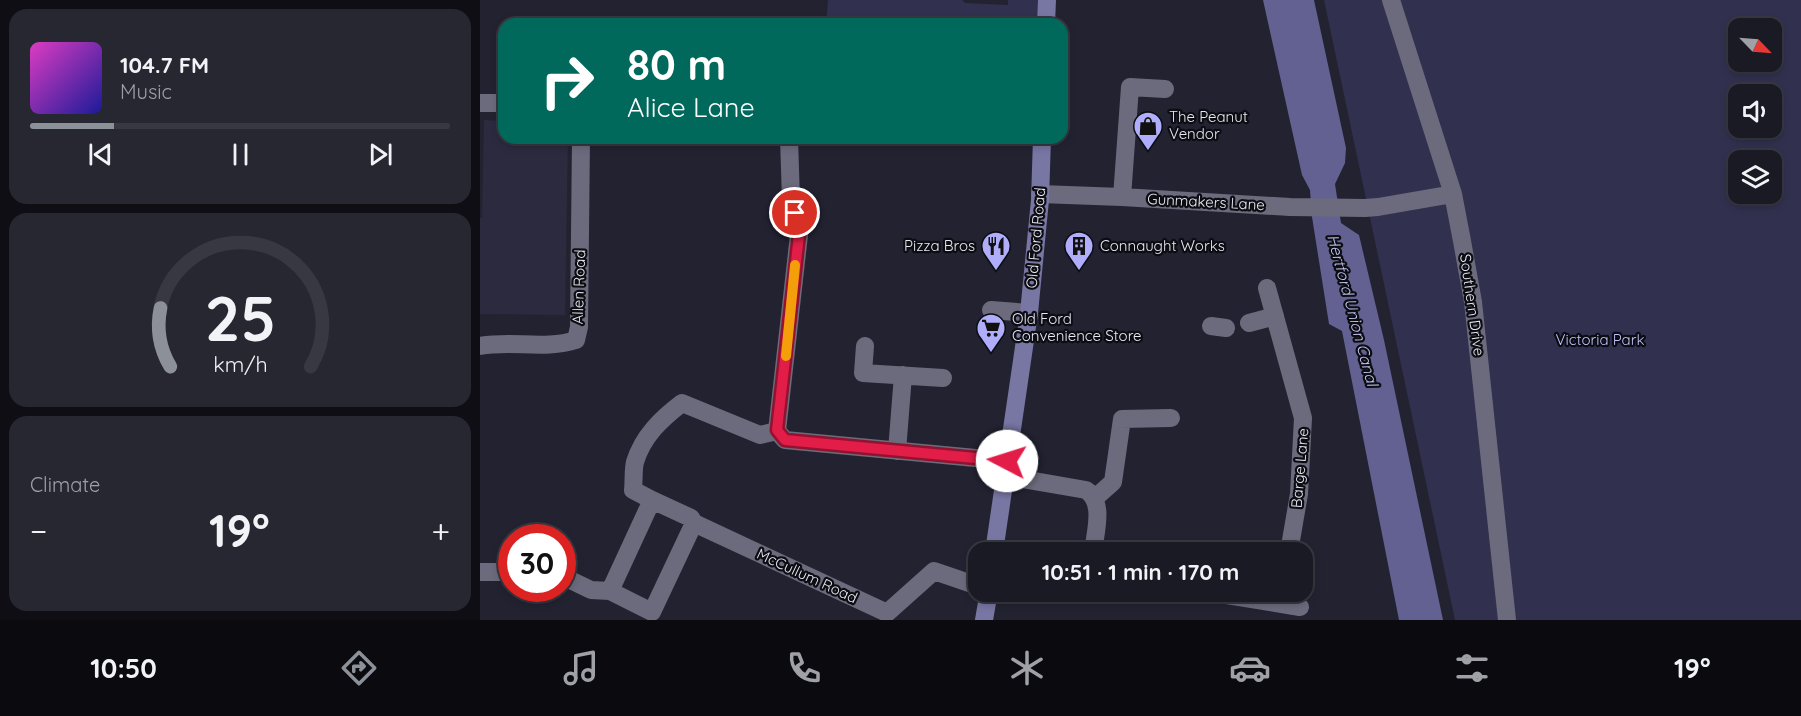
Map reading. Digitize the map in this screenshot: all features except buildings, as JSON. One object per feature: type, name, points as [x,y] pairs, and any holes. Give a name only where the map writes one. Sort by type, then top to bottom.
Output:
[{"type":"main road","points":[[1046,18],[1047,0]]},
{"type":"main road","name":"Old Ford Road","points":[[995,542],[1029,313],[1040,194],[1042,144]]},
{"type":"main road","points":[[984,620],[987,602]]},
{"type":"street","name":"Southern Drive","points":[[1391,0],[1453,194],[1473,302],[1508,620]]},
{"type":"street","points":[[1122,197],[1130,87],[1165,89]]},
{"type":"street","points":[[480,103],[498,104]]},
{"type":"street","name":"Allen Road","points":[[480,346],[493,344],[562,345],[576,340],[579,327],[581,144]]},
{"type":"street","points":[[789,144],[791,200],[800,226],[777,430],[785,440],[897,451],[1006,469],[1086,490],[1095,498],[1097,513],[1094,542]]},
{"type":"street","name":"Gunmakers Lane","points":[[1040,194],[1290,207],[1368,208],[1453,194]]},
{"type":"street","name":"Barge Lane","points":[[1267,288],[1303,418],[1299,494],[1291,542]]},
{"type":"street","points":[[991,310],[1029,313]]},
{"type":"street","points":[[1249,323],[1275,316]]},
{"type":"street","points":[[865,346],[863,373],[943,378]]},
{"type":"street","points":[[897,451],[903,375]]},
{"type":"street","points":[[610,591],[652,500],[633,490],[635,463],[647,436],[660,419],[682,403],[760,435],[777,430]]},
{"type":"street","points":[[1095,498],[1113,482],[1122,419],[1172,418]]},
{"type":"street","name":"McCullum Road","points":[[652,500],[691,518],[694,523],[887,613],[934,571],[968,583]]},
{"type":"street","points":[[576,583],[591,590],[610,591],[652,612],[694,523]]},
{"type":"street","points":[[480,572],[498,572]]},
{"type":"street","points":[[1290,602],[1300,607]]},
{"type":"shaded area","points":[[484,120],[498,121],[498,144],[568,144],[565,315],[480,314],[480,218],[482,218]]},
{"type":"green space","points":[[828,0],[962,0],[965,3],[1008,5],[1008,0],[1039,0],[1038,18],[826,18]]},
{"type":"green space","name":"Victoria Park","points":[[1324,0],[1801,0],[1801,620],[1455,620]]},
{"type":"water","name":"Hertford Union Canal","points":[[1263,0],[1314,0],[1346,148],[1345,163],[1335,184],[1341,223],[1359,235],[1384,340],[1443,620],[1399,620],[1342,331],[1329,324],[1312,217],[1310,190],[1302,175]]},
{"type":"slow traffic","points":[[786,356],[795,265]]},
{"type":"place","name":"The Peanut Vendor","points":[[1148,152]]},
{"type":"place","name":"Pizza Bros","points":[[996,272]]},
{"type":"place","name":"Connaught Works","points":[[1079,272]]},
{"type":"place","name":"Old Ford Convenience Store","points":[[991,354]]},
{"type":"route","points":[[795,213],[800,226],[777,430],[785,440],[1007,461]]}]
